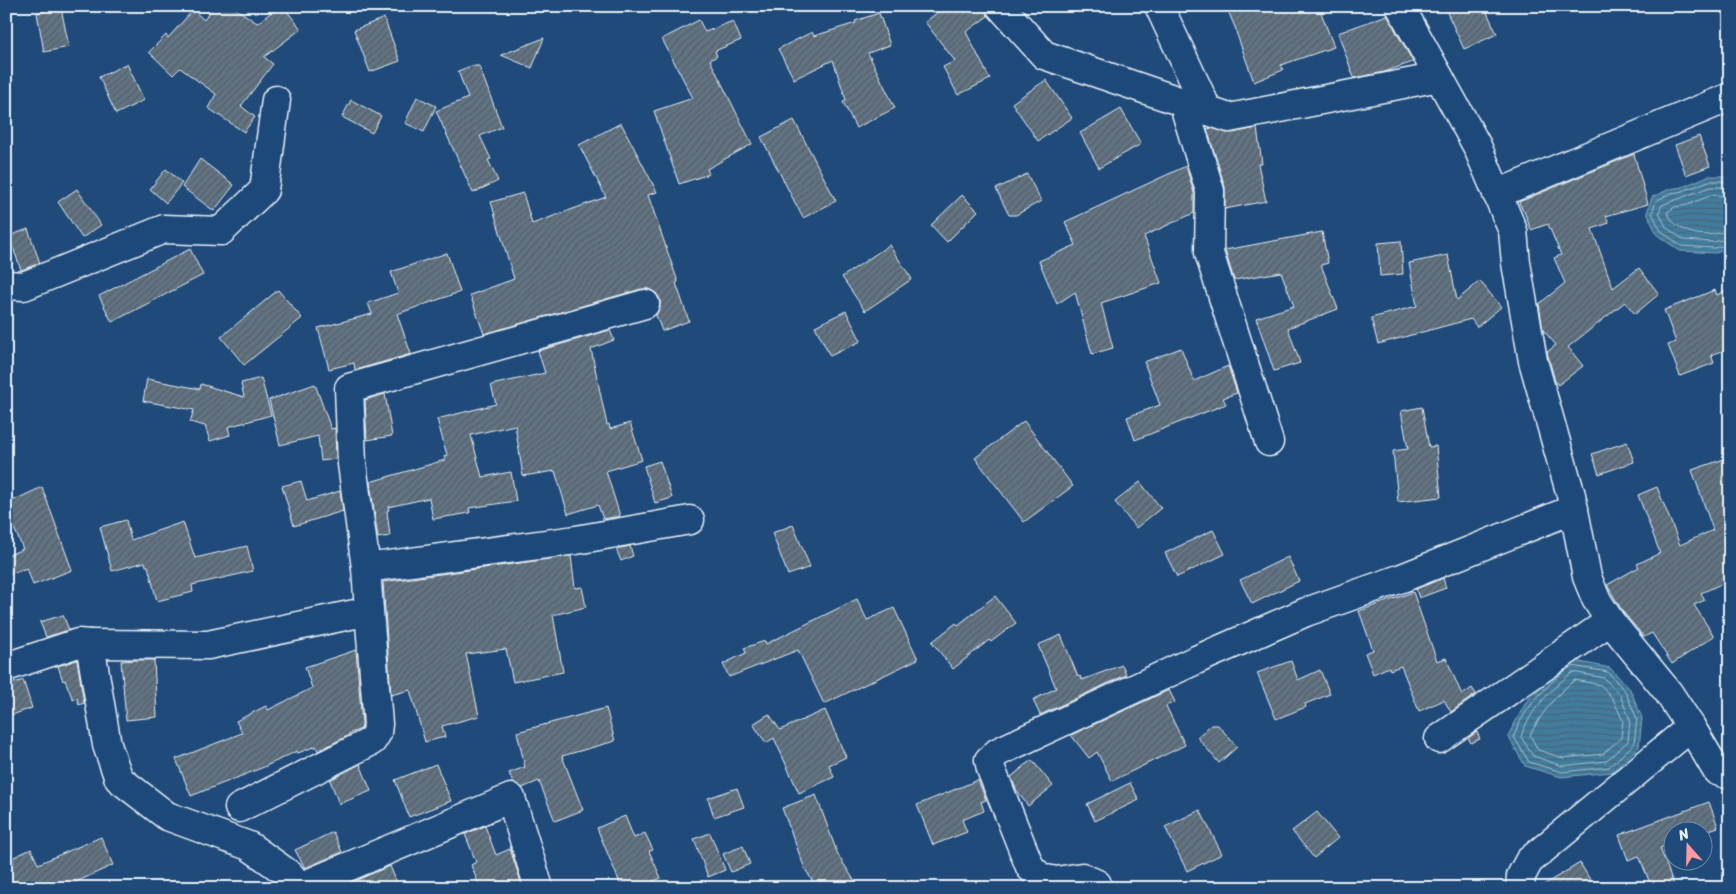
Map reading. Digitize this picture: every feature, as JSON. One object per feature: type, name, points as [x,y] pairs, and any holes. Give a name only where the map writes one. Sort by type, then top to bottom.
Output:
[{"type":"street","points":[[1000,6],[1044,55],[1229,118],[1439,77]]},
{"type":"street","points":[[1159,6],[1196,107],[1210,191],[1209,253],[1269,442]]},
{"type":"street","points":[[1400,6],[1477,146],[1513,231],[1516,263],[1533,361],[1574,509],[1587,577],[1596,598],[1610,621],[1668,692],[1717,771],[1730,775]]},
{"type":"street","points":[[1497,194],[1730,97]]},
{"type":"street","points":[[6,285],[24,286],[164,228],[222,231],[264,190],[276,100]]},
{"type":"street","points":[[239,808],[372,741],[377,733],[378,724],[366,568],[352,464],[348,388],[645,304]]},
{"type":"street","points":[[1098,888],[1096,884],[1082,878],[1056,881],[1041,878],[1030,867],[991,770],[989,760],[998,752],[1196,660],[1306,612],[1402,578],[1574,509]]},
{"type":"street","points":[[366,568],[576,540],[690,520]]},
{"type":"street","points":[[6,667],[78,643],[208,645],[369,611]]},
{"type":"street","points":[[1439,739],[1610,621]]},
{"type":"street","points":[[90,644],[107,745],[119,779],[167,816],[249,846],[290,875],[300,888],[511,798],[539,888]]},
{"type":"street","points":[[1520,888],[1521,876],[1529,861],[1691,727]]},
{"type":"water","points":[[1708,176],[1722,176],[1730,179],[1730,249],[1715,253],[1680,251],[1657,235],[1647,213],[1652,197]]},
{"type":"water","points":[[1570,660],[1610,668],[1630,689],[1642,718],[1639,747],[1612,772],[1561,777],[1525,766],[1508,736],[1526,702]]},
{"type":"building","points":[[214,6],[232,6],[257,23],[280,6],[283,6],[301,29],[264,57],[273,64],[241,106],[255,117],[244,132],[208,108],[216,94],[180,68],[173,75],[149,52],[166,35],[168,38],[193,10],[204,20]]},
{"type":"building","points":[[946,6],[985,6],[988,16],[966,32],[990,79],[958,95],[943,67],[955,61],[925,22]]},
{"type":"building","points":[[1226,6],[1304,6],[1306,12],[1319,7],[1334,47],[1281,65],[1283,70],[1254,82]]},
{"type":"building","points":[[1444,6],[1484,6],[1497,34],[1464,49]]},
{"type":"building","points":[[61,8],[69,47],[44,52],[37,13]]},
{"type":"building","points":[[879,13],[890,45],[868,53],[895,108],[856,128],[843,102],[846,100],[833,60],[794,79],[778,49],[812,32],[814,36],[856,23],[855,21]]},
{"type":"building","points":[[1387,15],[1413,62],[1384,72],[1354,78],[1338,33]]},
{"type":"building","points":[[384,18],[400,61],[370,72],[354,30]]},
{"type":"building","points":[[699,20],[705,32],[733,21],[741,40],[715,51],[717,56],[710,60],[752,144],[707,169],[709,174],[679,184],[654,111],[693,98],[662,39]]},
{"type":"building","points":[[544,38],[532,68],[501,55]]},
{"type":"building","points":[[127,64],[144,100],[116,114],[99,77]]},
{"type":"building","points":[[471,66],[479,66],[502,127],[480,136],[491,159],[488,160],[498,181],[473,193],[436,111],[468,98],[458,71]]},
{"type":"building","points":[[1046,80],[1072,118],[1038,141],[1012,103]]},
{"type":"building","points":[[417,97],[436,106],[424,132],[405,123]]},
{"type":"building","points":[[351,100],[381,116],[372,133],[342,117]]},
{"type":"building","points":[[1121,109],[1141,144],[1099,168],[1080,133]]},
{"type":"building","points":[[794,120],[836,201],[803,218],[761,137]]},
{"type":"building","points":[[621,123],[657,192],[648,195],[678,282],[676,283],[689,321],[662,331],[656,315],[660,307],[660,299],[656,293],[649,289],[641,289],[484,334],[470,295],[514,279],[491,202],[523,193],[532,224],[606,197],[579,145]]},
{"type":"building","points":[[1211,128],[1232,133],[1257,128],[1262,164],[1258,164],[1266,201],[1225,209],[1225,187],[1207,129]]},
{"type":"building","points":[[1699,136],[1710,166],[1686,175],[1675,145]]},
{"type":"building","points":[[1634,154],[1648,204],[1606,216],[1609,223],[1592,229],[1613,288],[1639,268],[1659,294],[1635,314],[1625,302],[1568,347],[1583,366],[1558,385],[1555,381],[1547,352],[1556,345],[1543,330],[1539,304],[1565,283],[1554,258],[1561,255],[1548,224],[1531,230],[1519,202]]},
{"type":"building","points":[[200,159],[234,185],[214,211],[182,187]]},
{"type":"building","points":[[1186,166],[1194,193],[1194,213],[1144,236],[1161,283],[1101,303],[1113,348],[1092,354],[1075,292],[1057,304],[1039,261],[1076,245],[1065,222]]},
{"type":"building","points":[[166,169],[182,183],[166,203],[150,189]]},
{"type":"building","points":[[1027,174],[1041,201],[1016,215],[1009,215],[996,189]]},
{"type":"building","points":[[77,189],[101,225],[82,238],[58,202]]},
{"type":"building","points":[[962,195],[978,211],[947,242],[931,225]]},
{"type":"building","points":[[28,229],[40,263],[21,270],[9,236]]},
{"type":"building","points":[[1322,232],[1328,263],[1321,265],[1338,309],[1288,328],[1300,363],[1274,371],[1256,318],[1294,306],[1281,272],[1234,280],[1225,250]]},
{"type":"building","points":[[1401,241],[1403,274],[1380,276],[1378,243]]},
{"type":"building","points":[[889,245],[912,279],[865,311],[842,277]]},
{"type":"building","points":[[190,249],[203,275],[112,322],[99,296]]},
{"type":"building","points":[[447,253],[460,292],[397,314],[411,354],[355,370],[354,363],[329,369],[318,328],[372,314],[368,303],[398,293],[391,272]]},
{"type":"building","points":[[1448,255],[1457,300],[1480,281],[1501,307],[1477,327],[1471,319],[1378,344],[1371,318],[1417,306],[1409,263]]},
{"type":"building","points":[[1730,288],[1730,348],[1711,355],[1714,363],[1680,376],[1668,345],[1676,342],[1664,310],[1715,290],[1717,295]]},
{"type":"building","points":[[278,290],[302,318],[244,365],[221,337]]},
{"type":"building","points":[[846,311],[861,341],[830,356],[815,326]]},
{"type":"building","points":[[610,330],[614,340],[591,349],[607,425],[609,424],[610,429],[630,423],[642,460],[606,471],[620,516],[603,519],[598,505],[568,514],[555,471],[523,476],[515,425],[471,435],[482,477],[511,472],[516,501],[469,508],[470,513],[433,519],[429,498],[388,507],[390,536],[378,538],[370,482],[445,460],[444,456],[447,455],[437,419],[496,404],[491,385],[545,373],[538,351]]},
{"type":"building","points":[[1181,348],[1194,381],[1228,366],[1237,393],[1223,398],[1226,404],[1135,440],[1127,417],[1160,405],[1144,362]]},
{"type":"building","points":[[261,378],[271,415],[228,427],[230,435],[210,441],[205,426],[190,422],[194,410],[143,401],[147,379],[200,389],[201,384],[244,397],[241,383]]},
{"type":"building","points":[[315,384],[331,429],[335,428],[336,459],[321,461],[318,436],[280,445],[269,400]]},
{"type":"building","points":[[385,394],[392,436],[367,440],[365,400]]},
{"type":"building","points":[[1422,407],[1429,447],[1436,446],[1441,497],[1398,502],[1393,451],[1408,449],[1401,411]]},
{"type":"building","points":[[1024,421],[1073,486],[1024,522],[975,458]]},
{"type":"building","points":[[1627,442],[1634,462],[1599,474],[1592,454]]},
{"type":"building","points":[[1730,457],[1730,580],[1701,593],[1705,600],[1694,605],[1714,636],[1672,664],[1652,633],[1644,637],[1623,612],[1607,585],[1639,567],[1637,564],[1660,553],[1638,495],[1657,487],[1680,545],[1713,530],[1692,470]]},
{"type":"building","points":[[660,461],[672,498],[655,503],[644,466]]},
{"type":"building","points":[[301,481],[307,501],[340,491],[343,511],[294,526],[282,486]]},
{"type":"building","points":[[1140,482],[1161,508],[1136,528],[1115,502]]},
{"type":"building","points":[[42,487],[72,570],[33,585],[27,568],[6,575],[6,556],[23,549],[6,509],[6,504]]},
{"type":"building","points":[[126,520],[131,540],[183,522],[195,558],[247,546],[253,571],[192,585],[193,592],[157,601],[148,566],[146,566],[145,562],[112,571],[100,527]]},
{"type":"building","points":[[793,525],[810,567],[788,575],[772,533]]},
{"type":"building","points":[[1213,530],[1225,554],[1177,577],[1165,553]]},
{"type":"building","points":[[630,546],[633,556],[621,561],[616,549]]},
{"type":"building","points":[[571,556],[575,588],[582,587],[586,607],[553,615],[563,672],[513,682],[506,649],[466,654],[479,716],[442,726],[445,737],[425,742],[410,690],[391,695],[383,582]]},
{"type":"building","points":[[1288,557],[1299,581],[1252,604],[1240,580]]},
{"type":"building","points":[[1443,578],[1446,588],[1419,598],[1416,589]]},
{"type":"building","points":[[1413,592],[1437,661],[1446,658],[1462,695],[1472,688],[1476,694],[1451,712],[1444,700],[1419,711],[1401,666],[1390,670],[1389,667],[1373,674],[1365,653],[1373,650],[1359,611]]},
{"type":"building","points":[[995,596],[1016,623],[991,642],[989,640],[953,669],[932,642],[956,623],[958,625]]},
{"type":"building","points":[[857,599],[867,620],[894,608],[918,659],[824,704],[798,650],[729,677],[723,664],[746,653],[744,648],[765,641],[766,644]]},
{"type":"building","points":[[63,615],[69,630],[46,637],[40,622]]},
{"type":"building","points":[[1061,635],[1078,677],[1080,676],[1082,680],[1122,665],[1126,675],[1040,715],[1033,700],[1056,688],[1038,645]]},
{"type":"building","points":[[356,650],[361,729],[318,751],[316,746],[298,753],[297,751],[264,767],[191,796],[176,759],[242,733],[236,721],[266,706],[268,710],[312,688],[305,667]]},
{"type":"building","points":[[77,660],[84,703],[79,705],[77,698],[73,700],[58,666]]},
{"type":"building","points":[[154,660],[157,717],[126,720],[121,661]]},
{"type":"building","points":[[1291,661],[1298,680],[1320,670],[1330,694],[1305,704],[1306,707],[1276,719],[1257,673]]},
{"type":"building","points":[[23,680],[32,708],[6,717],[6,686]]},
{"type":"building","points":[[1169,690],[1175,702],[1166,706],[1185,745],[1112,781],[1097,752],[1089,758],[1071,735]]},
{"type":"building","points":[[606,708],[615,741],[562,756],[583,810],[555,821],[539,781],[522,788],[513,783],[509,773],[525,767],[517,732]]},
{"type":"building","points":[[825,710],[846,757],[829,765],[834,777],[799,793],[774,738],[766,743],[753,724],[769,714],[780,730]]},
{"type":"building","points":[[1211,725],[1218,725],[1237,747],[1219,763],[1197,737]]},
{"type":"building","points":[[1477,732],[1480,739],[1471,743],[1468,738]]},
{"type":"building","points":[[1032,760],[1053,786],[1028,806],[1017,791],[1011,777]]},
{"type":"building","points":[[360,764],[371,791],[339,804],[330,780]]},
{"type":"building","points":[[436,764],[451,801],[409,817],[395,780]]},
{"type":"building","points":[[978,780],[986,800],[981,802],[984,811],[962,820],[967,832],[933,845],[917,805]]},
{"type":"building","points":[[1130,783],[1139,800],[1095,821],[1087,804]]},
{"type":"building","points":[[737,788],[744,807],[714,817],[708,798]]},
{"type":"building","points":[[816,795],[838,855],[859,888],[817,888],[805,869],[782,808]]},
{"type":"building","points":[[1709,802],[1718,827],[1714,828],[1714,822],[1664,822],[1664,847],[1660,848],[1664,859],[1664,872],[1669,872],[1675,888],[1652,888],[1639,856],[1628,860],[1619,835]]},
{"type":"building","points":[[1200,810],[1222,854],[1187,871],[1165,827]]},
{"type":"building","points":[[1317,812],[1338,838],[1314,858],[1292,831]]},
{"type":"building","points":[[625,816],[634,838],[645,833],[653,850],[649,851],[661,878],[639,888],[622,888],[597,828]]},
{"type":"building","points":[[485,826],[496,855],[510,849],[523,888],[480,888],[471,865],[476,862],[465,834]]},
{"type":"building","points":[[333,832],[342,852],[305,868],[295,850]]},
{"type":"building","points":[[710,833],[725,870],[708,877],[694,839]]},
{"type":"building","points":[[101,837],[113,865],[63,888],[6,888],[6,867],[14,863],[12,858],[31,849],[38,864]]},
{"type":"building","points":[[743,846],[750,864],[731,872],[723,854]]},
{"type":"building","points":[[1580,863],[1595,888],[1538,888]]},
{"type":"building","points":[[390,866],[399,888],[338,888]]}]
